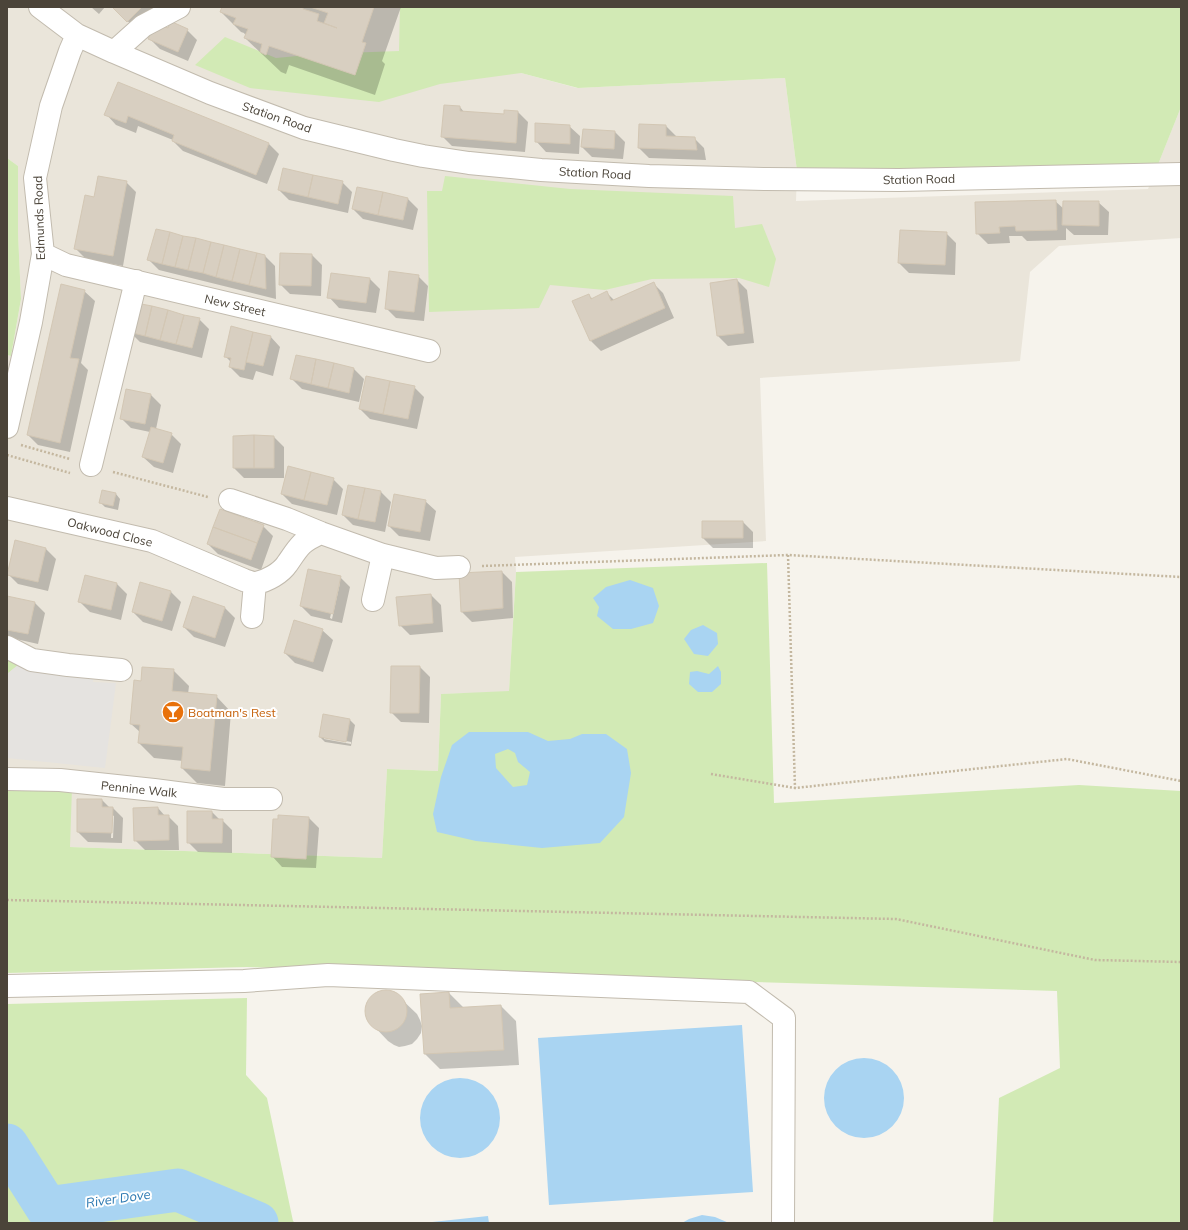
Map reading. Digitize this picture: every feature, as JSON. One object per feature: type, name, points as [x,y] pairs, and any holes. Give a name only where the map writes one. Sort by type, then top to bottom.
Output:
[{"type":"street","name":"Station Road","points":[[40,7],[78,35],[114,52],[210,93],[304,128],[394,150],[469,163],[540,170],[649,176],[766,179],[907,180],[1181,174]]},
{"type":"street","points":[[114,52],[143,26],[179,7]]},
{"type":"street","name":"Edmunds Road","points":[[11,435],[43,254],[35,178],[51,106],[70,51],[78,35]]},
{"type":"street","name":"New Street","points":[[43,254],[66,265],[429,351]]},
{"type":"street","points":[[81,469],[136,281]]},
{"type":"street","points":[[230,500],[287,519],[321,534],[383,555],[436,568],[459,566]]},
{"type":"street","name":"Oakwood Close","points":[[7,508],[152,541],[244,580],[255,583]]},
{"type":"street","points":[[252,617],[255,583],[276,574],[287,565],[294,553],[303,543],[311,537],[321,534]]},
{"type":"street","points":[[373,600],[383,555]]},
{"type":"street","points":[[7,647],[32,660],[121,670]]},
{"type":"street","name":"Pennine Walk","points":[[7,779],[60,780],[223,799],[271,799]]},
{"type":"street","points":[[7,986],[244,981],[328,975],[749,992],[784,1018],[783,1223]]},
{"type":"path","points":[[11,435],[81,469]]},
{"type":"path","points":[[7,455],[81,469]]},
{"type":"path","points":[[113,472],[221,501],[230,500]]},
{"type":"path","points":[[788,555],[795,788]]},
{"type":"path","points":[[459,566],[788,555],[1181,577]]},
{"type":"path","points":[[711,774],[795,788],[1067,759],[1181,781]]},
{"type":"path","points":[[7,900],[896,919],[1095,960],[1181,962]]},
{"type":"shaded area","points":[[7,7],[483,7],[521,73],[577,88],[785,78],[797,171],[796,201],[1148,189],[1181,107],[1181,238],[1059,246],[1030,272],[1020,361],[760,378],[766,541],[515,557],[516,572],[509,692],[441,694],[438,771],[387,769],[382,858],[70,847],[7,786],[7,355],[11,356],[21,299],[18,233],[18,166],[7,158]]},
{"type":"shaded area","points":[[7,655],[96,659],[93,682],[116,683],[105,768],[7,758],[7,674],[18,665]]},
{"type":"green space","points":[[400,7],[1181,7],[1181,107],[1157,167],[797,171],[785,78],[578,88],[521,73],[440,84],[379,102],[250,88],[195,65],[225,37],[276,58],[318,54],[399,51]]},
{"type":"green space","points":[[7,158],[18,166],[18,233],[21,299],[11,356],[7,355]]},
{"type":"green space","points":[[445,176],[570,189],[733,196],[735,228],[762,224],[776,259],[769,287],[739,278],[652,279],[605,290],[550,285],[539,308],[429,312],[427,191],[442,191]]},
{"type":"green space","points":[[767,563],[774,803],[1079,785],[1181,791],[1181,1223],[993,1223],[999,1098],[1060,1068],[1057,991],[247,967],[7,973],[7,786],[72,788],[70,847],[382,858],[387,769],[438,771],[441,694],[509,691],[516,572]]},
{"type":"green space","points":[[7,655],[18,665],[7,674]]},
{"type":"green space","points":[[247,998],[246,1075],[267,1098],[293,1221],[295,1223],[7,1223],[7,1004]]},
{"type":"water","points":[[630,580],[653,588],[659,606],[653,623],[631,629],[613,629],[597,616],[599,607],[593,598],[606,587]]},
{"type":"water","points":[[703,625],[717,633],[718,644],[708,656],[694,654],[684,639],[691,630]]},
{"type":"water","points":[[718,666],[721,672],[721,684],[712,692],[698,692],[689,684],[690,672],[697,671],[709,674]]},
{"type":"water","points":[[469,732],[528,732],[548,741],[570,739],[582,734],[606,734],[627,749],[631,773],[624,817],[600,843],[542,848],[476,841],[437,832],[433,814],[441,777],[452,745]],"holes":[[[508,749],[515,753],[518,762],[530,772],[527,785],[513,787],[496,768],[495,754]]]},
{"type":"water","points":[[742,1025],[753,1192],[549,1205],[538,1038]]},
{"type":"water","points":[[864,1058],[879,1061],[892,1070],[901,1083],[904,1098],[901,1113],[892,1126],[879,1135],[864,1138],[849,1135],[836,1126],[827,1113],[824,1098],[827,1083],[836,1070],[849,1061]]},
{"type":"water","points":[[452,1078],[468,1078],[489,1089],[500,1110],[500,1126],[489,1147],[468,1158],[452,1158],[438,1152],[431,1147],[426,1140],[420,1126],[420,1110],[426,1096],[431,1089],[438,1084]]},
{"type":"water","points":[[702,1215],[715,1217],[729,1223],[682,1223]]},
{"type":"water","points":[[488,1216],[489,1223],[423,1223]]},
{"type":"building","points":[[142,7],[127,22],[113,8]]},
{"type":"building","points":[[222,7],[303,7],[303,9],[319,14],[317,21],[337,28],[324,23],[328,13],[310,7],[374,7],[362,42],[366,43],[355,75],[269,46],[266,55],[260,52],[262,44],[244,38],[248,29],[233,24],[236,18],[220,12]]},
{"type":"building","points":[[170,21],[188,29],[178,52],[148,39],[156,23],[168,28]]},
{"type":"building","points":[[118,82],[269,143],[256,175],[172,141],[174,135],[128,116],[126,123],[104,115]]},
{"type":"building","points":[[444,105],[460,106],[460,111],[504,114],[504,110],[518,111],[516,143],[441,137]]},
{"type":"building","points":[[535,123],[570,125],[570,144],[535,142]]},
{"type":"building","points":[[639,124],[666,125],[666,136],[695,137],[697,150],[638,148]]},
{"type":"building","points":[[583,129],[615,131],[614,149],[581,147]]},
{"type":"building","points":[[283,168],[313,175],[308,197],[278,190]]},
{"type":"building","points":[[313,175],[343,181],[338,204],[308,197]]},
{"type":"building","points":[[98,176],[127,181],[113,256],[74,249],[85,195],[94,197]]},
{"type":"building","points":[[357,187],[383,192],[378,215],[352,209]]},
{"type":"building","points":[[383,192],[408,198],[403,220],[378,215]]},
{"type":"building","points":[[1056,200],[1057,230],[1016,231],[1015,226],[999,227],[1000,233],[976,234],[975,202]]},
{"type":"building","points":[[1063,201],[1099,201],[1099,226],[1062,225]]},
{"type":"building","points":[[156,229],[170,232],[162,264],[147,260]]},
{"type":"building","points":[[900,230],[947,232],[945,265],[898,263]]},
{"type":"building","points":[[170,232],[183,236],[175,267],[162,264]]},
{"type":"building","points":[[183,236],[196,238],[188,270],[175,267]]},
{"type":"building","points":[[196,238],[211,242],[203,273],[188,270]]},
{"type":"building","points":[[211,242],[224,245],[216,277],[203,273]]},
{"type":"building","points":[[224,245],[240,249],[232,281],[216,277]]},
{"type":"building","points":[[240,249],[257,253],[249,285],[232,281]]},
{"type":"building","points":[[257,253],[265,255],[266,289],[249,285]]},
{"type":"building","points":[[280,253],[312,254],[311,286],[279,285]]},
{"type":"building","points":[[389,271],[419,275],[414,312],[385,309]]},
{"type":"building","points":[[331,273],[370,278],[366,303],[327,298]]},
{"type":"building","points":[[737,279],[744,333],[717,336],[710,283]]},
{"type":"building","points":[[654,282],[665,308],[590,341],[572,301],[589,294],[591,299],[607,291],[611,301]]},
{"type":"building","points":[[61,284],[85,290],[70,358],[79,359],[60,443],[27,435]]},
{"type":"building","points":[[136,303],[152,306],[145,336],[129,332]]},
{"type":"building","points":[[152,306],[168,310],[160,340],[145,336]]},
{"type":"building","points":[[168,310],[184,315],[176,344],[160,340]]},
{"type":"building","points":[[184,315],[200,318],[192,348],[176,344]]},
{"type":"building","points":[[231,326],[253,332],[244,370],[229,367],[231,358],[224,357]]},
{"type":"building","points":[[253,332],[271,336],[263,366],[246,362]]},
{"type":"building","points":[[296,355],[316,359],[311,384],[290,379]]},
{"type":"building","points":[[316,359],[334,363],[328,388],[311,384]]},
{"type":"building","points":[[334,363],[354,368],[349,393],[328,388]]},
{"type":"building","points":[[366,376],[390,381],[383,414],[359,409]]},
{"type":"building","points":[[390,381],[415,386],[408,419],[383,414]]},
{"type":"building","points":[[126,389],[151,394],[145,424],[120,419]]},
{"type":"building","points":[[151,427],[172,433],[163,463],[142,457]]},
{"type":"building","points":[[254,435],[274,436],[274,468],[254,468]]},
{"type":"building","points":[[254,435],[254,468],[233,468],[233,436]]},
{"type":"building","points":[[288,466],[311,472],[304,500],[281,494]]},
{"type":"building","points":[[311,472],[334,478],[327,505],[304,500]]},
{"type":"building","points":[[348,485],[365,488],[358,519],[342,515]]},
{"type":"building","points":[[365,488],[381,491],[375,522],[358,519]]},
{"type":"building","points":[[102,490],[116,493],[113,506],[99,503]]},
{"type":"building","points":[[394,494],[426,500],[420,532],[388,526]]},
{"type":"building","points":[[220,509],[264,525],[257,543],[213,527]]},
{"type":"building","points":[[702,521],[743,521],[743,538],[702,538]]},
{"type":"building","points":[[213,527],[257,543],[251,560],[207,544]]},
{"type":"building","points":[[15,540],[46,548],[38,582],[7,575]]},
{"type":"building","points":[[308,569],[341,576],[333,614],[300,606]]},
{"type":"building","points":[[502,571],[503,608],[461,612],[459,573]]},
{"type":"building","points":[[85,575],[117,583],[111,610],[78,602]]},
{"type":"building","points":[[140,582],[171,591],[162,621],[132,612]]},
{"type":"building","points":[[431,594],[433,623],[399,626],[396,597]]},
{"type":"building","points":[[7,596],[35,602],[28,634],[7,630]]},
{"type":"building","points":[[193,596],[225,607],[215,638],[183,627]]},
{"type":"building","points":[[294,620],[323,629],[313,662],[284,653]]},
{"type":"building","points":[[391,666],[420,666],[419,713],[390,713]]},
{"type":"building","name":"Boatman's Rest","points":[[142,667],[174,669],[172,691],[217,695],[210,771],[181,768],[183,747],[138,743],[140,725],[130,724],[134,680],[141,681]]},
{"type":"building","points":[[323,714],[350,719],[346,742],[319,737]]},
{"type":"building","points":[[77,799],[102,799],[102,807],[113,807],[112,833],[77,832]]},
{"type":"building","points":[[158,807],[158,815],[169,815],[169,840],[134,841],[133,808]]},
{"type":"building","points":[[187,811],[212,811],[212,819],[223,819],[222,843],[187,843]]},
{"type":"building","points":[[278,815],[309,817],[306,859],[271,857],[273,819],[278,819]]},
{"type":"building","points":[[386,990],[401,996],[407,1011],[401,1026],[386,1032],[371,1026],[365,1011],[371,996]]},
{"type":"building","points":[[449,992],[450,1008],[501,1005],[504,1050],[424,1054],[420,994]]},
{"type":"waterway","name":"River Dove","points":[[7,1145],[47,1208],[178,1190],[257,1223]]},
{"type":"place","name":"Boatman's Rest","points":[[173,712]]}]
